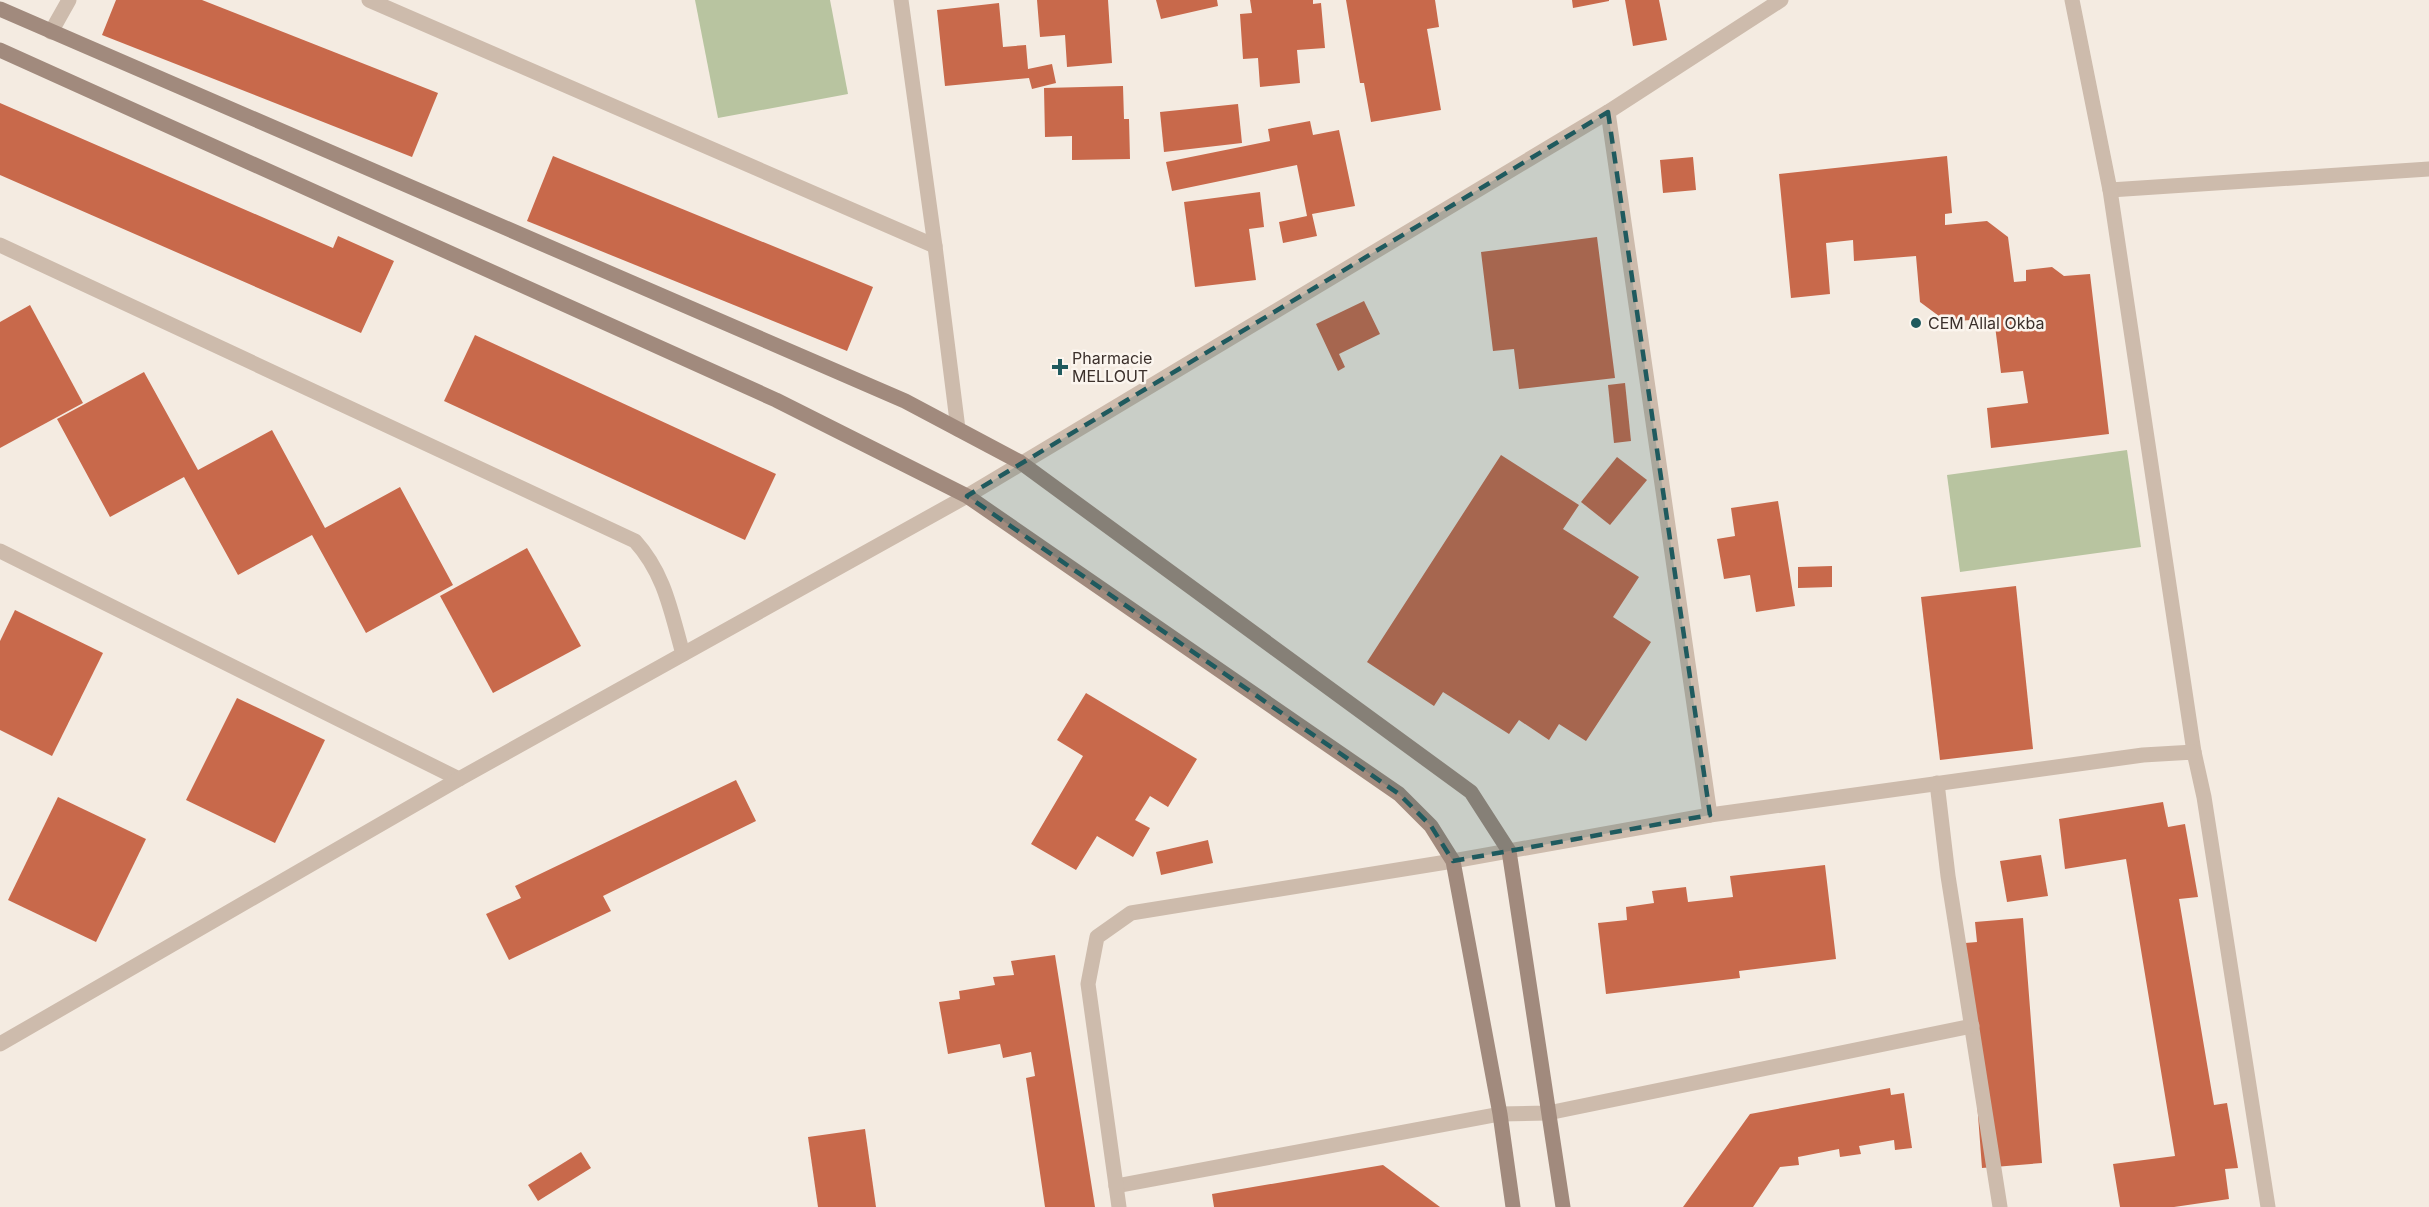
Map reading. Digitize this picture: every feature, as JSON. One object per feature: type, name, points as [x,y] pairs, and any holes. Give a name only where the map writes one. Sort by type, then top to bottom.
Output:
[{"type":"street","points":[[51,32],[69,0]]},
{"type":"street","points":[[369,0],[935,246]]},
{"type":"street","points":[[901,0],[958,429]]},
{"type":"street","points":[[0,1044],[459,779],[967,496],[1020,462],[1608,112],[1781,0]]},
{"type":"street","points":[[2072,0],[2110,190],[2194,752],[2205,808],[2268,1207]]},
{"type":"street","points":[[0,9],[905,401],[1020,462],[1471,792],[1509,851],[1563,1207]]},
{"type":"street","points":[[0,50],[776,400],[967,496],[1399,794],[1431,826],[1453,861],[1500,1114],[1513,1207]]},
{"type":"street","points":[[1608,112],[1710,815]]},
{"type":"street","points":[[2110,190],[2429,169]]},
{"type":"street","points":[[0,245],[635,541],[650,557],[660,577],[683,654]]},
{"type":"street","points":[[0,551],[459,779]]},
{"type":"street","points":[[1119,1207],[1088,984],[1097,937],[1131,913],[1453,861],[1710,815],[2144,755],[2194,752]]},
{"type":"street","points":[[1937,783],[1948,876],[2000,1207]]},
{"type":"street","points":[[1116,1186],[1500,1114],[1548,1113],[1972,1026]]},
{"type":"highlighted area","points":[[1608,112],[1710,815],[1453,861],[1431,826],[1399,794],[967,496]]},
{"type":"green space","points":[[695,0],[830,0],[848,94],[718,118]]},
{"type":"green space","points":[[2127,450],[2141,547],[1960,572],[1947,475]]},
{"type":"building","points":[[116,0],[202,0],[438,93],[412,157],[102,35]]},
{"type":"building","points":[[1037,0],[1108,0],[1112,63],[1067,67],[1065,35],[1040,37]]},
{"type":"building","points":[[1156,0],[1217,0],[1218,6],[1161,19]]},
{"type":"building","points":[[1250,0],[1313,0],[1313,4],[1321,3],[1325,48],[1297,50],[1300,83],[1260,87],[1258,58],[1243,59],[1240,14],[1252,13]]},
{"type":"building","points":[[1346,0],[1435,0],[1439,27],[1427,29],[1441,110],[1371,122],[1364,83],[1360,83]]},
{"type":"building","points":[[1572,0],[1609,0],[1609,1],[1573,8]]},
{"type":"building","points":[[1625,0],[1659,0],[1667,40],[1633,46]]},
{"type":"building","points":[[999,3],[1003,47],[1026,45],[1028,69],[1052,64],[1056,83],[1032,89],[1029,78],[945,86],[937,10]]},
{"type":"building","points":[[1123,86],[1124,119],[1129,119],[1130,159],[1072,160],[1072,136],[1045,137],[1044,88]]},
{"type":"building","points":[[0,103],[333,248],[338,236],[394,261],[361,333],[0,175]]},
{"type":"building","points":[[1238,104],[1242,143],[1164,152],[1160,112]]},
{"type":"building","points":[[1310,121],[1313,135],[1339,130],[1355,206],[1312,214],[1317,236],[1283,243],[1279,222],[1307,216],[1297,165],[1172,191],[1166,162],[1270,141],[1268,129]]},
{"type":"building","points":[[553,156],[873,287],[847,351],[527,221]]},
{"type":"building","points":[[1947,156],[1952,213],[1945,214],[1945,225],[1987,221],[2008,237],[2014,282],[2026,281],[2026,270],[2052,267],[2064,276],[2090,274],[2109,434],[1991,448],[1987,408],[2028,403],[2023,371],[2001,373],[1994,318],[1947,322],[1920,302],[1916,256],[1854,261],[1853,240],[1826,243],[1830,294],[1791,298],[1779,174]]},
{"type":"building","points":[[1693,157],[1696,190],[1663,193],[1660,160]]},
{"type":"building","points":[[1260,192],[1264,227],[1249,229],[1256,280],[1195,287],[1184,202]]},
{"type":"building","points":[[1597,237],[1615,378],[1519,389],[1514,349],[1493,351],[1481,252]]},
{"type":"building","points":[[1364,301],[1380,334],[1339,354],[1345,367],[1338,371],[1316,324]]},
{"type":"building","points":[[30,305],[83,403],[0,448],[0,322]]},
{"type":"building","points":[[475,335],[776,474],[745,540],[444,401]]},
{"type":"building","points":[[144,372],[198,470],[272,430],[325,528],[400,487],[453,585],[366,633],[312,535],[238,575],[184,477],[110,517],[57,419]]},
{"type":"building","points":[[1625,383],[1631,441],[1614,443],[1608,385]]},
{"type":"building","points":[[1501,455],[1579,505],[1563,529],[1639,577],[1613,617],[1651,642],[1586,741],[1559,724],[1549,740],[1519,720],[1509,734],[1443,692],[1434,706],[1367,662]]},
{"type":"building","points":[[1617,457],[1647,480],[1610,525],[1581,502]]},
{"type":"building","points":[[1778,501],[1795,606],[1756,612],[1750,575],[1724,579],[1717,539],[1735,536],[1731,508]]},
{"type":"building","points":[[527,548],[581,646],[493,693],[440,596]]},
{"type":"building","points":[[1832,566],[1832,587],[1798,588],[1798,567]]},
{"type":"building","points":[[2016,586],[2033,749],[1940,760],[1921,597]]},
{"type":"building","points":[[15,610],[103,653],[52,756],[0,730],[0,641]]},
{"type":"building","points":[[1086,693],[1197,759],[1168,807],[1150,796],[1135,820],[1150,828],[1133,857],[1097,836],[1076,870],[1031,844],[1083,756],[1057,740]]},
{"type":"building","points":[[237,698],[325,740],[275,843],[186,800]]},
{"type":"building","points":[[736,780],[756,821],[603,896],[611,911],[509,960],[486,914],[521,898],[515,886]]},
{"type":"building","points":[[58,797],[146,839],[96,942],[8,900]]},
{"type":"building","points":[[2163,802],[2168,827],[2185,824],[2198,897],[2179,899],[2214,1105],[2227,1103],[2238,1168],[2225,1169],[2229,1199],[2174,1207],[2120,1207],[2113,1164],[2175,1156],[2126,859],[2065,869],[2059,819]]},
{"type":"building","points":[[1208,840],[1213,863],[1161,875],[1156,852]]},
{"type":"building","points":[[2041,855],[2048,896],[2007,902],[2000,861]]},
{"type":"building","points":[[1825,865],[1836,959],[1739,971],[1740,978],[1606,994],[1598,923],[1627,920],[1626,907],[1654,903],[1652,891],[1686,887],[1688,902],[1733,897],[1730,876]]},
{"type":"building","points":[[2023,918],[2042,1163],[1982,1168],[1965,943],[1977,942],[1975,922]]},
{"type":"building","points":[[1055,955],[1095,1207],[1045,1207],[1026,1078],[1035,1076],[1031,1052],[1003,1058],[1000,1044],[948,1054],[939,1002],[960,999],[959,991],[995,985],[993,977],[1014,975],[1011,961]]},
{"type":"building","points":[[1890,1088],[1891,1095],[1904,1093],[1912,1148],[1895,1150],[1894,1140],[1859,1146],[1861,1154],[1840,1157],[1839,1149],[1798,1157],[1799,1165],[1780,1167],[1753,1207],[1683,1207],[1750,1114]]},
{"type":"building","points":[[865,1129],[876,1207],[818,1207],[808,1137]]},
{"type":"building","points":[[581,1152],[591,1168],[538,1201],[528,1185]]},
{"type":"building","points":[[1383,1165],[1440,1207],[1214,1207],[1212,1194]]},
{"type":"place","name":"CEM Allal Okba","points":[[1916,323]]},
{"type":"place","name":"Pharmacie MELLOUT","points":[[1060,367]]}]
